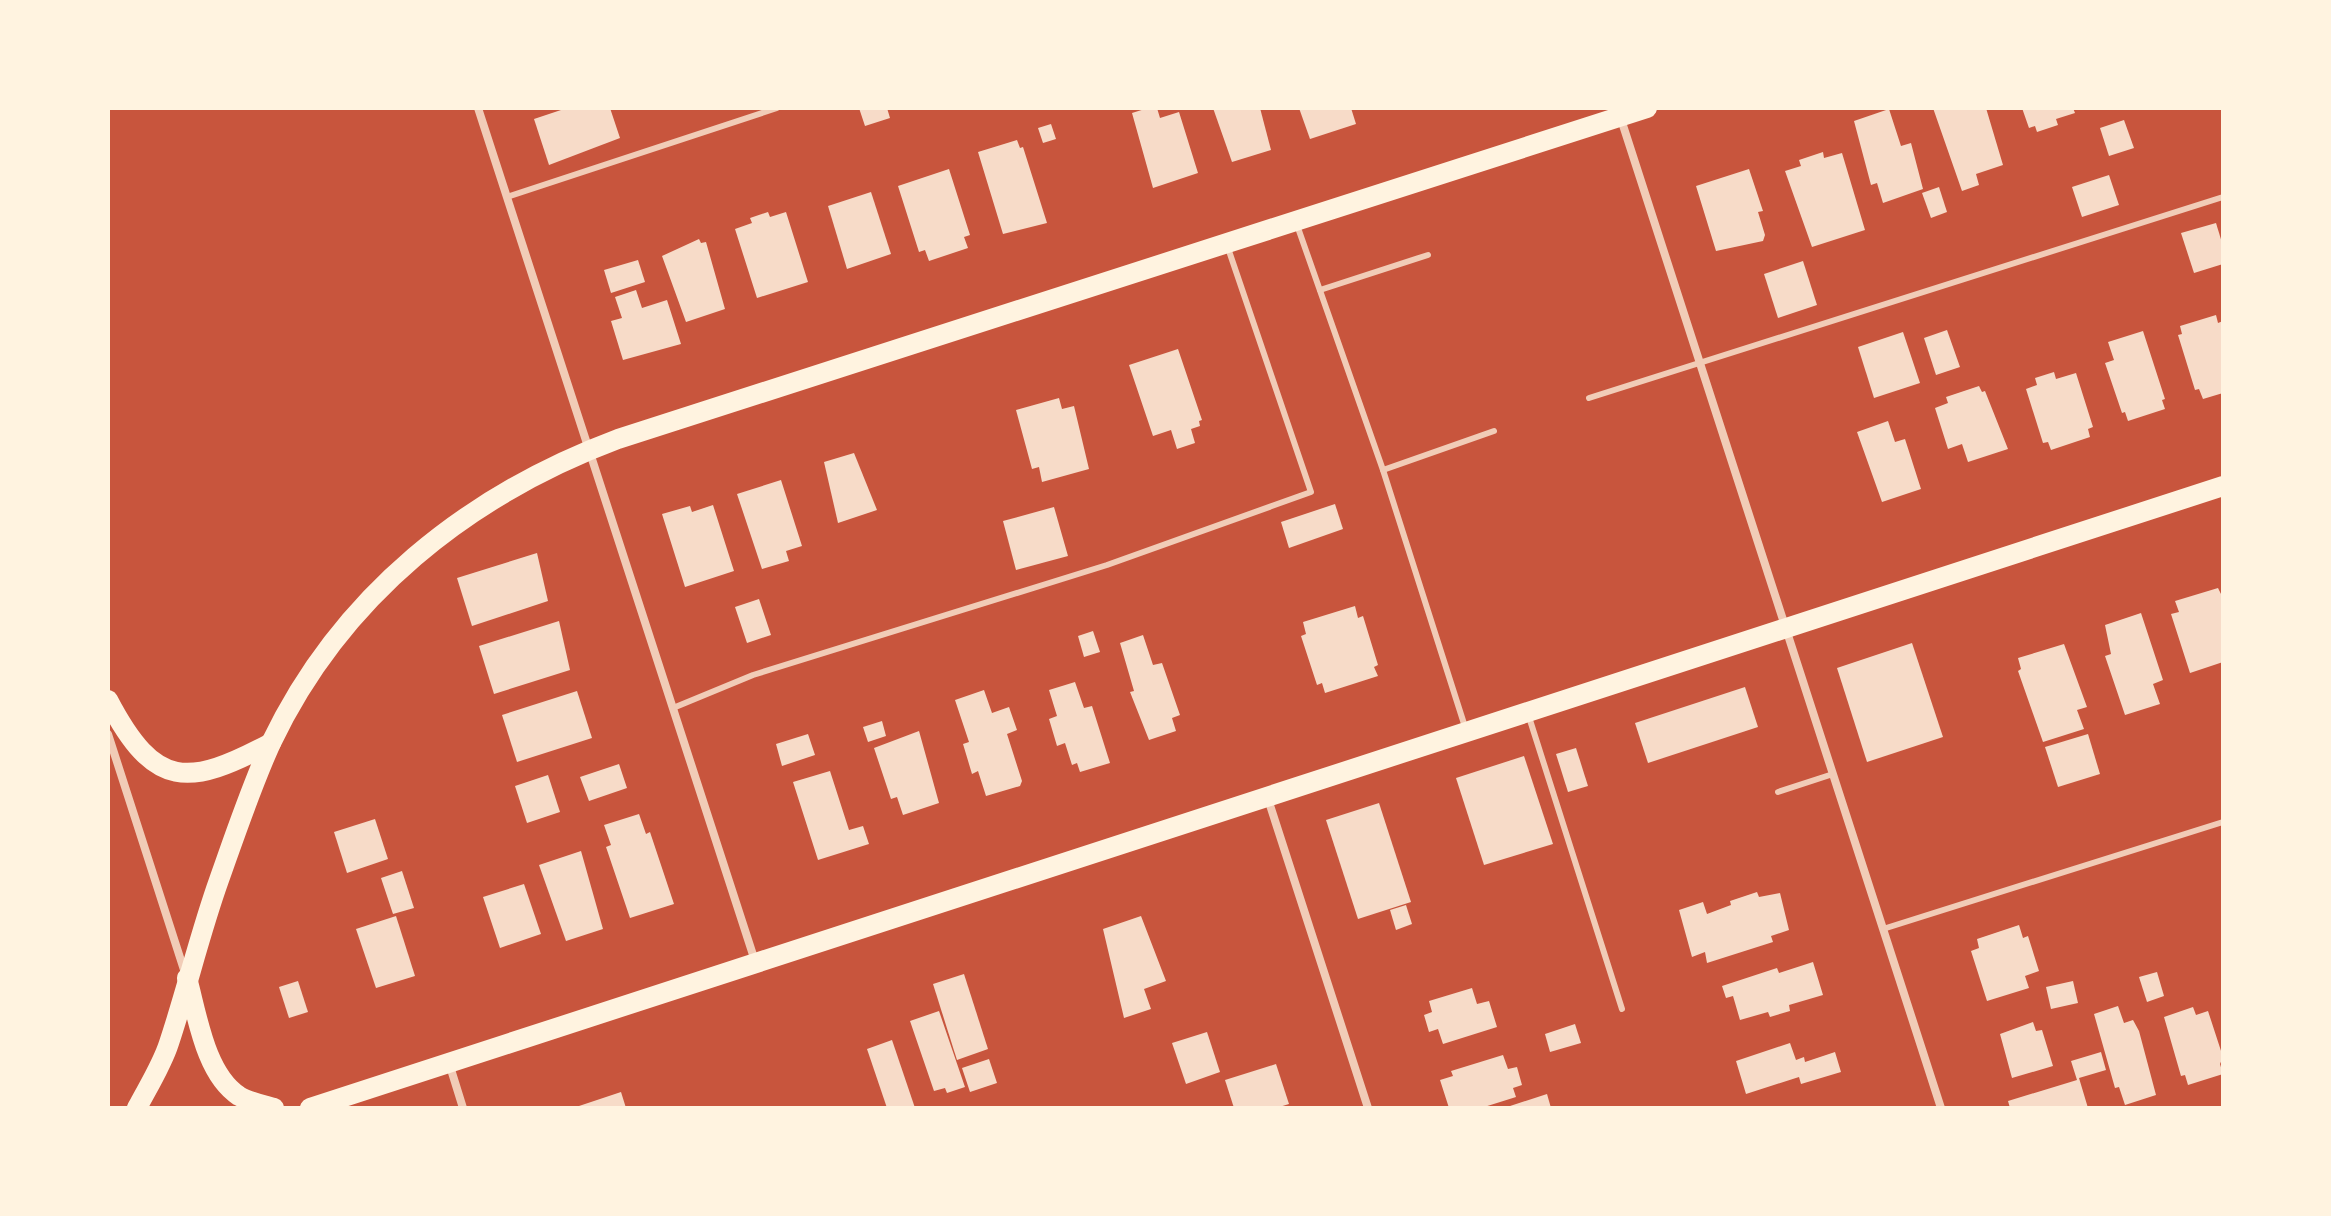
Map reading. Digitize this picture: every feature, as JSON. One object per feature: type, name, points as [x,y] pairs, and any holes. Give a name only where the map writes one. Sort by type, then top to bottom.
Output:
[{"type":"main road","points":[[137,1108],[168,1045],[218,881],[271,743],[310,676],[370,596],[417,551],[479,506],[523,480],[589,450],[1295,221],[1619,112],[1647,108]]},
{"type":"main road","points":[[310,1108],[1266,794],[2223,486]]},
{"type":"main road","points":[[108,700],[129,741],[150,760],[173,771],[201,773],[225,767],[271,743]]},
{"type":"main road","points":[[187,978],[203,1032],[225,1083],[239,1095],[274,1108]]},
{"type":"street","points":[[478,108],[755,962]]},
{"type":"street","points":[[1619,112],[1941,1108]]},
{"type":"street","points":[[108,734],[187,978]]},
{"type":"street","points":[[1266,794],[1368,1108]]},
{"type":"street","points":[[448,1063],[463,1108]]},
{"type":"lane","points":[[507,197],[777,108]]},
{"type":"lane","points":[[1589,398],[2223,197]]},
{"type":"lane","points":[[1295,221],[1383,470],[1466,730]]},
{"type":"lane","points":[[673,708],[753,675],[1107,565],[1311,492],[1227,243]]},
{"type":"lane","points":[[1320,290],[1428,255]]},
{"type":"lane","points":[[1383,470],[1494,431]]},
{"type":"lane","points":[[1527,710],[1622,1009]]},
{"type":"lane","points":[[1778,792],[1833,774]]},
{"type":"lane","points":[[1883,929],[2223,822]]},
{"type":"building","points":[[567,108],[610,108],[620,138],[549,165],[534,119]]},
{"type":"building","points":[[859,108],[887,108],[890,118],[865,126]]},
{"type":"building","points":[[1157,108],[1160,118],[1179,112],[1198,173],[1153,188],[1132,113]]},
{"type":"building","points":[[1213,108],[1260,108],[1271,150],[1232,162]]},
{"type":"building","points":[[1299,108],[1351,108],[1356,124],[1310,139]]},
{"type":"building","points":[[1933,108],[1986,108],[2003,165],[1976,174],[1979,185],[1962,191]]},
{"type":"building","points":[[2022,108],[2073,108],[2075,113],[2056,119],[2058,125],[2037,132],[2035,126],[2029,128]]},
{"type":"building","points":[[1889,109],[1901,146],[1911,143],[1923,189],[1883,203],[1877,183],[1871,185],[1854,121]]},
{"type":"building","points":[[2124,120],[2134,148],[2109,156],[2100,128]]},
{"type":"building","points":[[1051,124],[1056,139],[1043,143],[1038,128]]},
{"type":"building","points":[[1017,140],[1020,148],[1023,147],[1047,223],[1003,234],[978,152]]},
{"type":"building","points":[[1823,152],[1824,158],[1842,153],[1865,230],[1812,247],[1785,171],[1801,166],[1799,160]]},
{"type":"building","points":[[949,169],[970,235],[964,237],[968,248],[929,261],[925,250],[919,252],[898,186]]},
{"type":"building","points":[[1749,169],[1763,211],[1758,212],[1765,235],[1763,241],[1716,251],[1696,186]]},
{"type":"building","points":[[2109,175],[2119,205],[2082,217],[2072,187]]},
{"type":"building","points":[[1939,187],[1947,212],[1931,218],[1922,193]]},
{"type":"building","points":[[871,192],[891,254],[847,269],[828,206]]},
{"type":"building","points":[[768,212],[770,217],[786,212],[808,282],[757,298],[735,229],[752,223],[750,218]]},
{"type":"building","points":[[2216,223],[2223,246],[2223,264],[2194,273],[2181,233]]},
{"type":"building","points":[[699,239],[701,243],[706,242],[725,309],[686,322],[662,256]]},
{"type":"building","points":[[638,260],[645,282],[611,293],[604,270]]},
{"type":"building","points":[[1803,261],[1817,305],[1778,318],[1764,274]]},
{"type":"building","points":[[636,290],[642,308],[667,300],[681,344],[623,360],[611,321],[622,318],[615,297]]},
{"type":"building","points":[[2216,315],[2218,323],[2223,321],[2223,393],[2203,399],[2199,389],[2195,390],[2178,335],[2182,334],[2180,326]]},
{"type":"building","points":[[1947,330],[1960,367],[1936,375],[1924,338]]},
{"type":"building","points":[[2143,331],[2165,399],[2162,400],[2165,409],[2128,421],[2125,412],[2122,413],[2105,363],[2114,360],[2108,342]]},
{"type":"building","points":[[1903,332],[1920,383],[1874,398],[1858,347]]},
{"type":"building","points":[[1178,349],[1202,420],[1199,421],[1200,426],[1191,429],[1195,443],[1177,449],[1171,430],[1153,436],[1129,365]]},
{"type":"building","points":[[2054,372],[2056,379],[2076,373],[2093,427],[2088,429],[2090,437],[2051,450],[2048,442],[2043,443],[2026,389],[2037,385],[2035,378]]},
{"type":"building","points":[[1979,386],[1982,392],[1985,391],[2008,449],[1968,462],[1962,444],[1948,449],[1935,408],[1948,403],[1946,397]]},
{"type":"building","points":[[1059,398],[1062,409],[1074,406],[1089,469],[1042,482],[1039,467],[1032,469],[1016,410]]},
{"type":"building","points":[[1888,421],[1895,442],[1905,439],[1921,489],[1882,502],[1857,432]]},
{"type":"building","points":[[854,453],[877,510],[838,523],[824,462]]},
{"type":"building","points":[[781,480],[802,546],[786,551],[789,561],[762,569],[737,494]]},
{"type":"building","points":[[1335,504],[1343,529],[1289,548],[1281,522]]},
{"type":"building","points":[[713,505],[734,571],[685,587],[662,514],[690,506],[692,512]]},
{"type":"building","points":[[1054,507],[1068,556],[1016,570],[1003,521]]},
{"type":"building","points":[[537,553],[548,601],[472,626],[457,578]]},
{"type":"building","points":[[2218,588],[2223,598],[2223,662],[2190,673],[2171,614],[2179,612],[2175,601]]},
{"type":"building","points":[[759,599],[771,635],[747,643],[735,607]]},
{"type":"building","points":[[1355,606],[1358,618],[1363,616],[1378,665],[1374,667],[1378,676],[1325,693],[1322,683],[1317,685],[1301,636],[1306,634],[1303,622]]},
{"type":"building","points":[[2141,613],[2163,680],[2153,684],[2160,704],[2125,715],[2105,656],[2111,654],[2105,625]]},
{"type":"building","points":[[559,621],[570,670],[494,694],[479,646]]},
{"type":"building","points":[[1093,631],[1100,652],[1084,657],[1078,636]]},
{"type":"building","points":[[1143,635],[1153,665],[1162,663],[1180,715],[1172,718],[1176,731],[1149,740],[1130,692],[1134,691],[1120,643]]},
{"type":"building","points":[[1912,643],[1943,737],[1867,762],[1837,668]]},
{"type":"building","points":[[2064,644],[2087,707],[2077,710],[2084,729],[2043,742],[2018,671],[2021,669],[2018,658]]},
{"type":"building","points":[[1075,682],[1084,708],[1092,706],[1110,763],[1080,772],[1077,763],[1072,765],[1065,743],[1057,746],[1049,719],[1057,716],[1049,690]]},
{"type":"building","points":[[1745,687],[1758,727],[1648,763],[1635,723]]},
{"type":"building","points":[[984,690],[992,713],[1009,707],[1017,730],[1007,734],[1022,781],[1020,786],[986,796],[978,771],[972,774],[963,744],[969,742],[955,700]]},
{"type":"building","points":[[577,691],[592,738],[517,762],[502,715]]},
{"type":"building","points":[[882,721],[886,736],[868,742],[863,727]]},
{"type":"building","points":[[919,731],[939,803],[903,815],[897,797],[891,799],[874,748]]},
{"type":"building","points":[[808,734],[815,755],[782,766],[776,744]]},
{"type":"building","points":[[2088,734],[2100,774],[2058,787],[2045,747]]},
{"type":"building","points":[[1576,748],[1588,786],[1568,792],[1556,754]]},
{"type":"building","points":[[1524,756],[1553,844],[1484,865],[1456,778]]},
{"type":"building","points":[[619,764],[627,788],[589,801],[580,777]]},
{"type":"building","points":[[830,771],[849,830],[863,826],[869,844],[818,860],[793,782]]},
{"type":"building","points":[[548,775],[560,812],[527,823],[515,786]]},
{"type":"building","points":[[1379,803],[1411,902],[1358,919],[1326,820]]},
{"type":"building","points":[[639,814],[646,834],[650,832],[674,904],[630,918],[606,847],[611,845],[604,825]]},
{"type":"building","points":[[375,819],[388,859],[347,873],[334,832]]},
{"type":"building","points":[[581,851],[603,929],[566,941],[539,865]]},
{"type":"building","points":[[402,871],[414,908],[393,914],[381,878]]},
{"type":"building","points":[[524,884],[541,934],[500,948],[483,897]]},
{"type":"building","points":[[1757,892],[1759,897],[1780,893],[1789,930],[1771,936],[1773,942],[1707,963],[1705,952],[1692,957],[1679,910],[1703,902],[1707,914],[1731,905],[1730,901]]},
{"type":"building","points":[[1406,905],[1412,924],[1396,930],[1390,910]]},
{"type":"building","points":[[396,916],[415,976],[376,988],[356,929]]},
{"type":"building","points":[[1141,916],[1166,981],[1144,989],[1151,1009],[1124,1018],[1103,929]]},
{"type":"building","points":[[2019,925],[2023,938],[2028,936],[2039,971],[2025,976],[2029,988],[1987,1001],[1971,951],[1979,948],[1977,939]]},
{"type":"building","points":[[1813,962],[1823,995],[1789,1005],[1790,1011],[1770,1017],[1768,1012],[1740,1020],[1733,996],[1726,998],[1722,986],[1777,968],[1779,973]]},
{"type":"building","points":[[2157,972],[2164,996],[2147,1002],[2139,977]]},
{"type":"building","points":[[964,974],[988,1049],[957,1060],[933,984]]},
{"type":"building","points":[[298,981],[308,1012],[289,1018],[279,987]]},
{"type":"building","points":[[2073,981],[2078,1003],[2051,1009],[2046,987]]},
{"type":"building","points":[[1472,988],[1477,1004],[1489,1001],[1497,1027],[1443,1044],[1438,1029],[1429,1032],[1424,1015],[1432,1012],[1429,1001]]},
{"type":"building","points":[[2118,1006],[2124,1023],[2133,1020],[2139,1031],[2156,1095],[2125,1105],[2119,1087],[2115,1088],[2094,1014]]},
{"type":"building","points":[[2193,1007],[2196,1015],[2208,1011],[2223,1057],[2220,1064],[2223,1074],[2188,1085],[2185,1075],[2181,1076],[2164,1017]]},
{"type":"building","points":[[939,1011],[965,1087],[947,1093],[945,1088],[934,1091],[910,1021]]},
{"type":"building","points":[[2033,1022],[2036,1031],[2042,1030],[2053,1066],[2012,1078],[2000,1034]]},
{"type":"building","points":[[1575,1024],[1581,1043],[1550,1052],[1545,1034]]},
{"type":"building","points":[[1207,1032],[1220,1072],[1186,1084],[1172,1043]]},
{"type":"building","points":[[892,1040],[915,1108],[887,1108],[867,1049]]},
{"type":"building","points":[[1790,1043],[1796,1060],[1804,1057],[1805,1062],[1835,1052],[1841,1072],[1801,1084],[1799,1077],[1746,1094],[1736,1061]]},
{"type":"building","points":[[2101,1052],[2106,1070],[2079,1078],[2088,1108],[2010,1108],[2008,1101],[2077,1080],[2071,1061]]},
{"type":"building","points":[[1503,1055],[1508,1069],[1517,1067],[1522,1085],[1513,1088],[1516,1097],[1481,1108],[1449,1108],[1440,1080],[1453,1076],[1451,1071]]},
{"type":"building","points":[[989,1059],[997,1083],[970,1092],[962,1068]]},
{"type":"building","points":[[1276,1064],[1289,1104],[1276,1108],[1234,1108],[1225,1080]]},
{"type":"building","points":[[621,1092],[626,1108],[576,1107]]},
{"type":"building","points":[[1547,1094],[1551,1108],[1507,1108],[1507,1107]]}]
